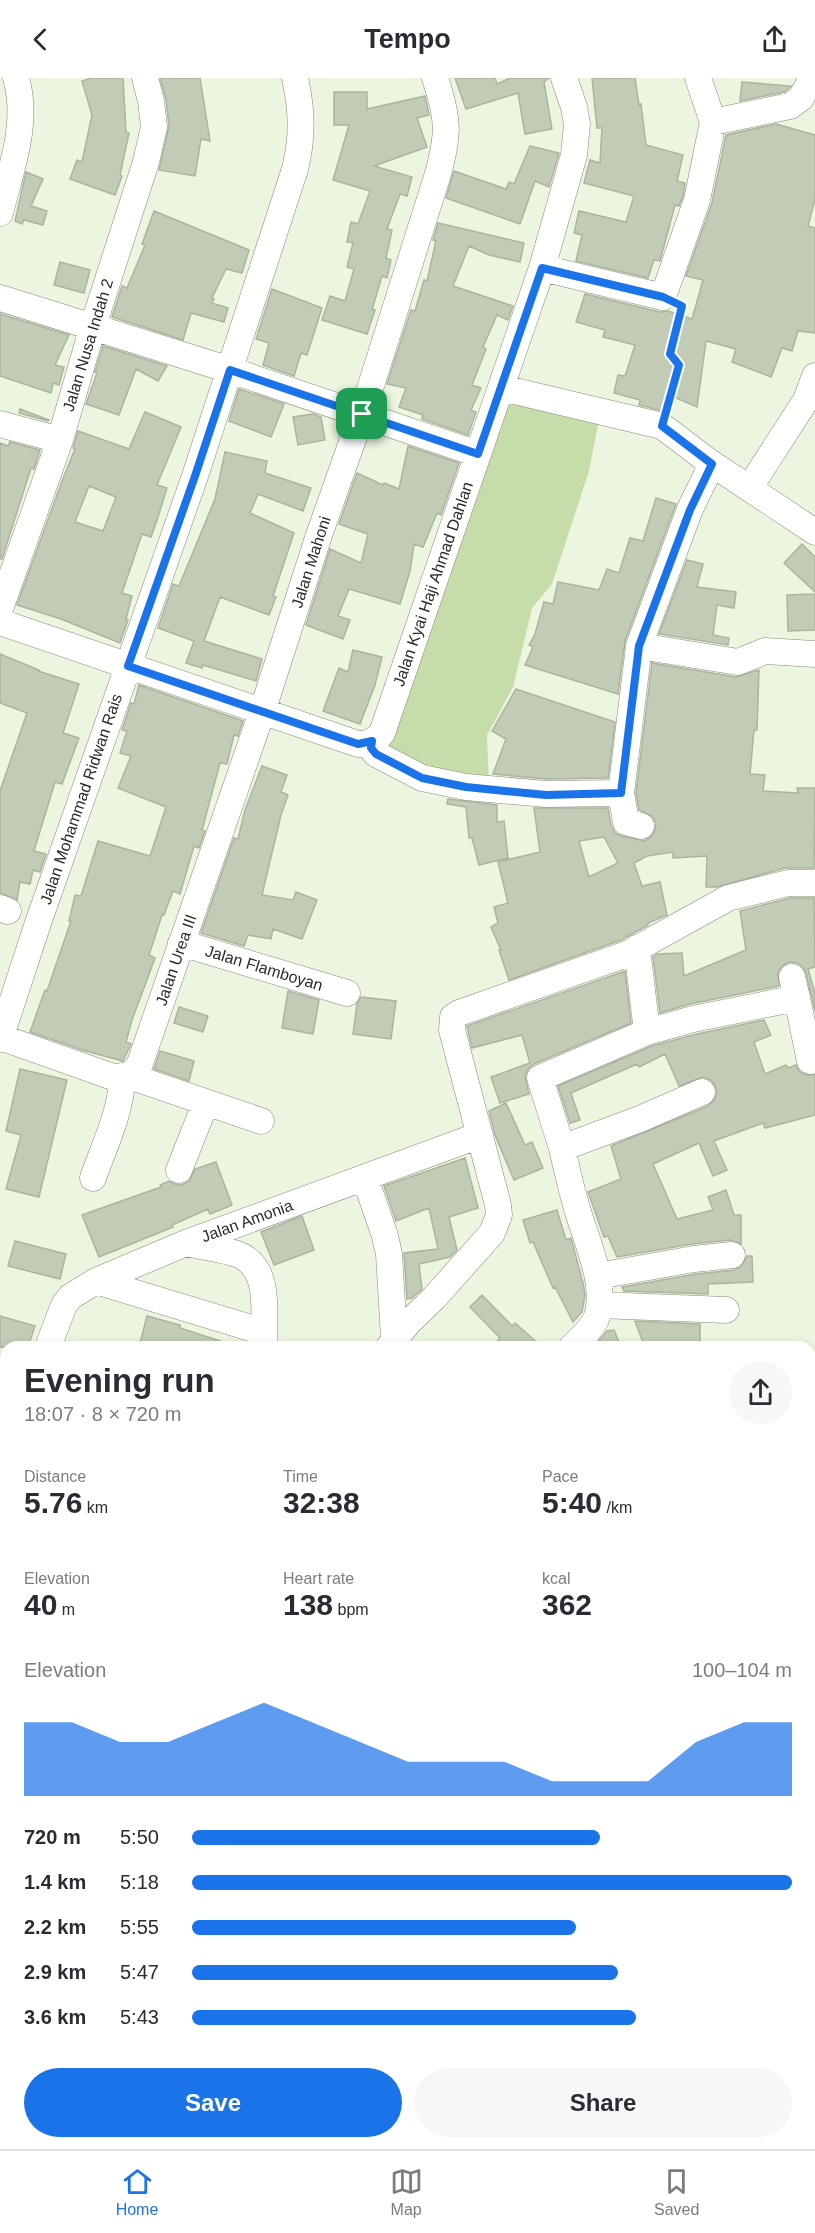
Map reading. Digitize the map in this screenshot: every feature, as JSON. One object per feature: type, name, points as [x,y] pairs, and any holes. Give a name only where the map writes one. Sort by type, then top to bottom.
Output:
[{"type":"street","points":[[0,213],[20,130],[21,103],[16,78]]},
{"type":"street","name":"Jalan Nusa Indah 2","points":[[0,609],[9,556],[60,440],[93,326],[146,162],[154,127],[152,101],[145,78]]},
{"type":"street","name":"Jalan Mohammad Ridwan Rais","points":[[0,1038],[195,476],[299,152],[301,104],[294,78]]},
{"type":"street","name":"Jalan Mahoni","points":[[262,712],[319,536],[362,414],[446,147],[447,119],[435,78]]},
{"type":"street","name":"Jalan Kyai Haji Ahmad Dahlan","points":[[372,741],[382,733],[542,268],[577,139],[574,107],[564,78]]},
{"type":"street","points":[[542,268],[663,297],[697,201],[713,122],[698,78]]},
{"type":"street","points":[[713,122],[790,106],[801,98],[812,78]]},
{"type":"street","points":[[0,298],[230,370],[478,454]]},
{"type":"street","points":[[750,487],[806,400],[815,376]]},
{"type":"street","points":[[502,387],[662,426],[712,464],[815,532]]},
{"type":"street","points":[[0,424],[60,440]]},
{"type":"street","points":[[641,826],[626,822],[621,793],[639,646],[690,510],[712,464]]},
{"type":"street","points":[[0,622],[358,744],[372,741],[371,748],[376,754],[422,778],[466,787],[546,795],[621,793]]},
{"type":"street","points":[[639,646],[738,662],[765,651],[815,654]]},
{"type":"street","name":"Jalan Urea III","points":[[125,1076],[139,1066],[262,712]]},
{"type":"street","points":[[393,1341],[482,1245],[497,1223],[498,1206],[452,1030],[453,1017],[627,954],[728,898],[788,883],[815,883]]},
{"type":"street","name":"Jalan Flamboyan","points":[[181,943],[347,993]]},
{"type":"street","points":[[637,948],[647,1032]]},
{"type":"street","points":[[578,1341],[596,1318],[599,1305],[598,1276],[540,1078],[647,1032],[693,1020],[801,1001],[810,1060]]},
{"type":"street","points":[[0,1038],[113,1077],[125,1076],[261,1121]]},
{"type":"street","points":[[93,1178],[125,1076]]},
{"type":"street","points":[[530,1102],[541,1134],[548,1139],[560,1141],[640,1119],[702,1092]]},
{"type":"street","points":[[179,1170],[206,1102]]},
{"type":"street","name":"Jalan Amonia","points":[[50,1341],[64,1305],[70,1297],[96,1281],[186,1243],[480,1135]]},
{"type":"street","points":[[365,1178],[389,1254],[391,1341]]},
{"type":"street","points":[[96,1281],[264,1340],[264,1289],[249,1262],[238,1254],[186,1243]]},
{"type":"street","points":[[598,1276],[694,1258],[732,1256]]},
{"type":"street","points":[[599,1305],[726,1310]]},
{"type":"path","points":[[662,426],[679,365],[670,354],[682,306],[663,297]]},
{"type":"green space","points":[[511,389],[600,414],[589,471],[552,584],[532,608],[513,687],[487,735],[489,788],[386,752]]},
{"type":"building","points":[[92,78],[123,78],[126,132],[129,133],[120,175],[122,176],[115,195],[70,179],[77,160],[82,162],[92,115],[82,81]]},
{"type":"building","points":[[160,78],[200,78],[210,141],[201,139],[195,176],[159,170],[169,126],[166,99]]},
{"type":"building","points":[[455,78],[495,78],[497,84],[510,78],[549,78],[544,82],[552,129],[525,134],[518,93],[466,109]]},
{"type":"building","points":[[592,78],[635,78],[646,145],[683,155],[677,181],[685,183],[683,196],[679,206],[675,205],[660,261],[654,260],[648,278],[576,261],[582,235],[574,233],[579,211],[626,222],[634,196],[584,183],[590,160],[600,163],[602,128],[597,128]]},
{"type":"building","points":[[742,82],[791,86],[784,92],[740,101]]},
{"type":"building","points":[[334,92],[367,92],[367,109],[425,96],[429,115],[417,118],[427,147],[374,166],[412,177],[407,196],[400,194],[387,229],[392,230],[386,258],[391,260],[387,278],[382,276],[367,334],[322,320],[330,296],[345,301],[354,269],[347,267],[353,243],[347,242],[351,222],[358,224],[370,191],[333,180],[349,125],[334,125]]},
{"type":"building","points":[[776,124],[815,135],[815,199],[808,226],[815,228],[815,333],[798,331],[792,351],[782,348],[771,377],[732,362],[736,349],[706,341],[697,407],[667,394],[663,411],[639,405],[640,400],[614,393],[618,375],[625,376],[635,345],[603,337],[605,330],[576,322],[585,294],[660,312],[668,311],[692,319],[703,280],[686,276],[712,203],[726,135]]},
{"type":"building","points":[[530,146],[559,153],[549,187],[535,181],[520,224],[446,198],[454,171],[506,189],[509,182],[514,184]]},
{"type":"building","points":[[26,172],[43,179],[31,206],[47,211],[43,225],[24,220],[22,224],[15,221]]},
{"type":"building","points":[[154,211],[249,250],[242,273],[226,269],[212,298],[214,299],[212,303],[228,308],[224,322],[191,313],[183,340],[112,317],[122,286],[127,288],[145,245],[142,244]]},
{"type":"building","points":[[438,223],[524,243],[520,262],[489,255],[469,246],[453,286],[513,306],[508,320],[497,315],[483,347],[486,349],[472,385],[481,388],[471,410],[476,412],[468,435],[422,419],[423,415],[399,407],[406,388],[387,384],[411,310],[415,311],[424,280],[427,281]]},
{"type":"building","points":[[60,262],[90,270],[84,293],[54,285]]},
{"type":"building","points":[[272,289],[322,308],[307,355],[301,353],[294,376],[263,365],[269,343],[256,339]]},
{"type":"building","points":[[0,314],[69,335],[55,365],[64,367],[59,385],[53,383],[51,393],[0,376]]},
{"type":"building","points":[[103,346],[167,366],[158,381],[136,369],[119,415],[86,404],[97,373],[95,372]]},
{"type":"building","points":[[239,389],[284,404],[271,437],[229,421]]},
{"type":"building","points":[[20,409],[49,420],[19,413]]},
{"type":"building","points":[[145,412],[181,427],[157,485],[167,488],[151,537],[142,534],[122,593],[132,596],[126,619],[128,620],[120,643],[61,619],[17,605],[75,449],[73,448],[78,431],[129,449]],"holes":[[[89,486],[116,497],[103,531],[75,522]]]},
{"type":"building","points":[[313,414],[321,417],[325,440],[298,445],[293,417]]},
{"type":"building","points":[[10,442],[40,450],[34,469],[31,468],[2,559],[0,559],[0,443],[8,446]]},
{"type":"building","points":[[408,446],[459,463],[441,515],[437,513],[423,547],[414,544],[410,571],[400,604],[349,589],[338,616],[350,620],[343,639],[306,625],[330,549],[361,563],[368,534],[339,524],[357,473],[383,485],[384,483],[399,489]]},
{"type":"building","points":[[225,452],[267,461],[265,473],[311,488],[303,511],[258,494],[250,513],[294,533],[273,596],[276,597],[269,615],[220,597],[204,641],[262,659],[256,681],[203,665],[202,668],[186,663],[194,641],[158,628],[173,584],[179,586],[215,499]]},
{"type":"building","points":[[656,498],[676,504],[625,641],[618,694],[525,665],[533,647],[529,645],[535,634],[544,602],[553,604],[558,582],[599,590],[607,569],[619,573],[630,538],[643,541]]},
{"type":"building","points":[[802,544],[815,557],[815,592],[784,563]]},
{"type":"building","points":[[687,560],[703,564],[697,587],[736,592],[734,608],[717,605],[713,635],[729,638],[728,645],[659,634]]},
{"type":"building","points":[[815,594],[815,630],[788,631],[787,595]]},
{"type":"building","points":[[353,650],[382,657],[375,685],[360,724],[323,711],[339,668],[348,672]]},
{"type":"building","points":[[0,654],[38,671],[79,684],[63,733],[79,738],[62,784],[55,782],[34,851],[46,854],[40,872],[33,870],[30,884],[20,882],[17,900],[0,893],[0,791],[27,713],[0,703]]},
{"type":"building","points":[[652,663],[736,677],[759,670],[757,730],[754,730],[750,774],[765,775],[763,791],[798,793],[797,788],[815,788],[814,868],[785,868],[717,887],[706,887],[707,856],[673,858],[673,852],[647,856],[634,863],[642,886],[660,882],[667,915],[648,923],[621,940],[509,980],[499,950],[501,950],[491,927],[498,923],[494,907],[508,903],[498,862],[540,852],[534,808],[608,808],[615,833],[644,841],[651,837],[656,823],[652,816],[639,810],[636,793]],"holes":[[[604,837],[618,863],[589,877],[579,841]]]},
{"type":"building","points":[[139,685],[243,721],[238,736],[234,735],[227,764],[220,763],[202,830],[205,831],[199,848],[194,846],[180,894],[173,891],[164,915],[162,915],[149,955],[155,958],[132,1020],[126,1042],[131,1044],[123,1061],[30,1032],[71,921],[69,921],[75,895],[81,896],[98,841],[150,856],[166,807],[118,788],[131,756],[120,753],[127,731],[122,730],[131,703],[134,704]]},
{"type":"building","points":[[516,689],[615,722],[608,778],[547,779],[493,774],[506,739],[492,731]]},
{"type":"building","points":[[262,766],[287,775],[281,792],[288,795],[262,895],[293,900],[296,892],[317,900],[302,939],[273,929],[271,939],[248,935],[244,946],[201,933],[234,838],[238,839],[245,810]]},
{"type":"building","points":[[448,799],[497,805],[497,822],[504,821],[508,858],[479,865],[472,838],[469,838],[466,807],[447,804]]},
{"type":"building","points":[[790,898],[814,898],[815,967],[808,969],[815,993],[815,1011],[803,967],[789,962],[778,972],[779,986],[690,1004],[660,1013],[653,957],[657,954],[682,953],[684,976],[746,950],[740,911]]},
{"type":"building","points":[[625,971],[631,1023],[534,1064],[525,1076],[529,1094],[500,1103],[491,1077],[530,1063],[522,1035],[472,1048],[467,1026]]},
{"type":"building","points":[[288,991],[319,1000],[313,1034],[282,1028]]},
{"type":"building","points":[[361,997],[396,1001],[391,1039],[353,1034],[357,1004]]},
{"type":"building","points":[[179,1007],[208,1016],[203,1032],[174,1023]]},
{"type":"building","points":[[764,1020],[771,1035],[754,1042],[765,1074],[786,1065],[788,1068],[796,1065],[805,1075],[815,1075],[815,1115],[765,1128],[763,1123],[714,1141],[727,1170],[713,1176],[699,1143],[653,1164],[677,1219],[713,1210],[708,1197],[726,1190],[734,1215],[741,1215],[741,1244],[730,1240],[617,1257],[608,1236],[604,1237],[588,1192],[621,1179],[611,1146],[708,1106],[717,1093],[716,1087],[711,1080],[703,1077],[679,1086],[665,1054],[639,1067],[637,1064],[571,1093],[580,1120],[570,1123],[558,1086],[652,1046]]},
{"type":"building","points":[[160,1051],[194,1061],[189,1081],[154,1069]]},
{"type":"building","points":[[20,1069],[67,1080],[39,1197],[6,1189],[21,1135],[6,1131]]},
{"type":"building","points":[[506,1103],[525,1145],[532,1142],[543,1168],[514,1180],[495,1135],[489,1111]]},
{"type":"building","points":[[465,1158],[478,1208],[449,1217],[457,1250],[450,1257],[419,1264],[422,1289],[412,1298],[407,1299],[404,1253],[438,1249],[429,1208],[396,1221],[384,1186]]},
{"type":"building","points":[[216,1162],[232,1205],[210,1214],[208,1209],[172,1225],[173,1227],[99,1257],[82,1215],[161,1187],[160,1185],[169,1181],[182,1185],[189,1181],[195,1169]]},
{"type":"building","points":[[557,1210],[566,1240],[571,1238],[585,1295],[582,1312],[573,1322],[555,1287],[553,1288],[533,1242],[530,1243],[523,1220]]},
{"type":"building","points":[[302,1216],[314,1250],[274,1265],[261,1232]]},
{"type":"building","points":[[15,1241],[66,1254],[60,1279],[8,1266]]},
{"type":"building","points":[[747,1256],[752,1256],[753,1282],[708,1284],[708,1294],[624,1291],[622,1287],[734,1270],[741,1267]]},
{"type":"building","points":[[482,1295],[512,1326],[515,1323],[535,1341],[497,1341],[500,1338],[470,1307]]},
{"type":"building","points":[[0,1316],[35,1326],[30,1341],[0,1341]]},
{"type":"building","points":[[147,1316],[180,1325],[180,1328],[221,1341],[141,1341]]},
{"type":"building","points":[[635,1321],[700,1324],[700,1341],[642,1341]]},
{"type":"building","points":[[614,1330],[619,1341],[599,1341],[607,1331]]},
{"type":"route","points":[[542,268],[663,297],[682,306],[670,354],[679,365],[662,426],[712,464],[690,510],[639,646],[621,793],[546,795],[466,787],[422,778],[376,754],[371,748],[372,741],[358,744],[128,666],[230,370],[362,414],[478,454],[542,268]]}]
